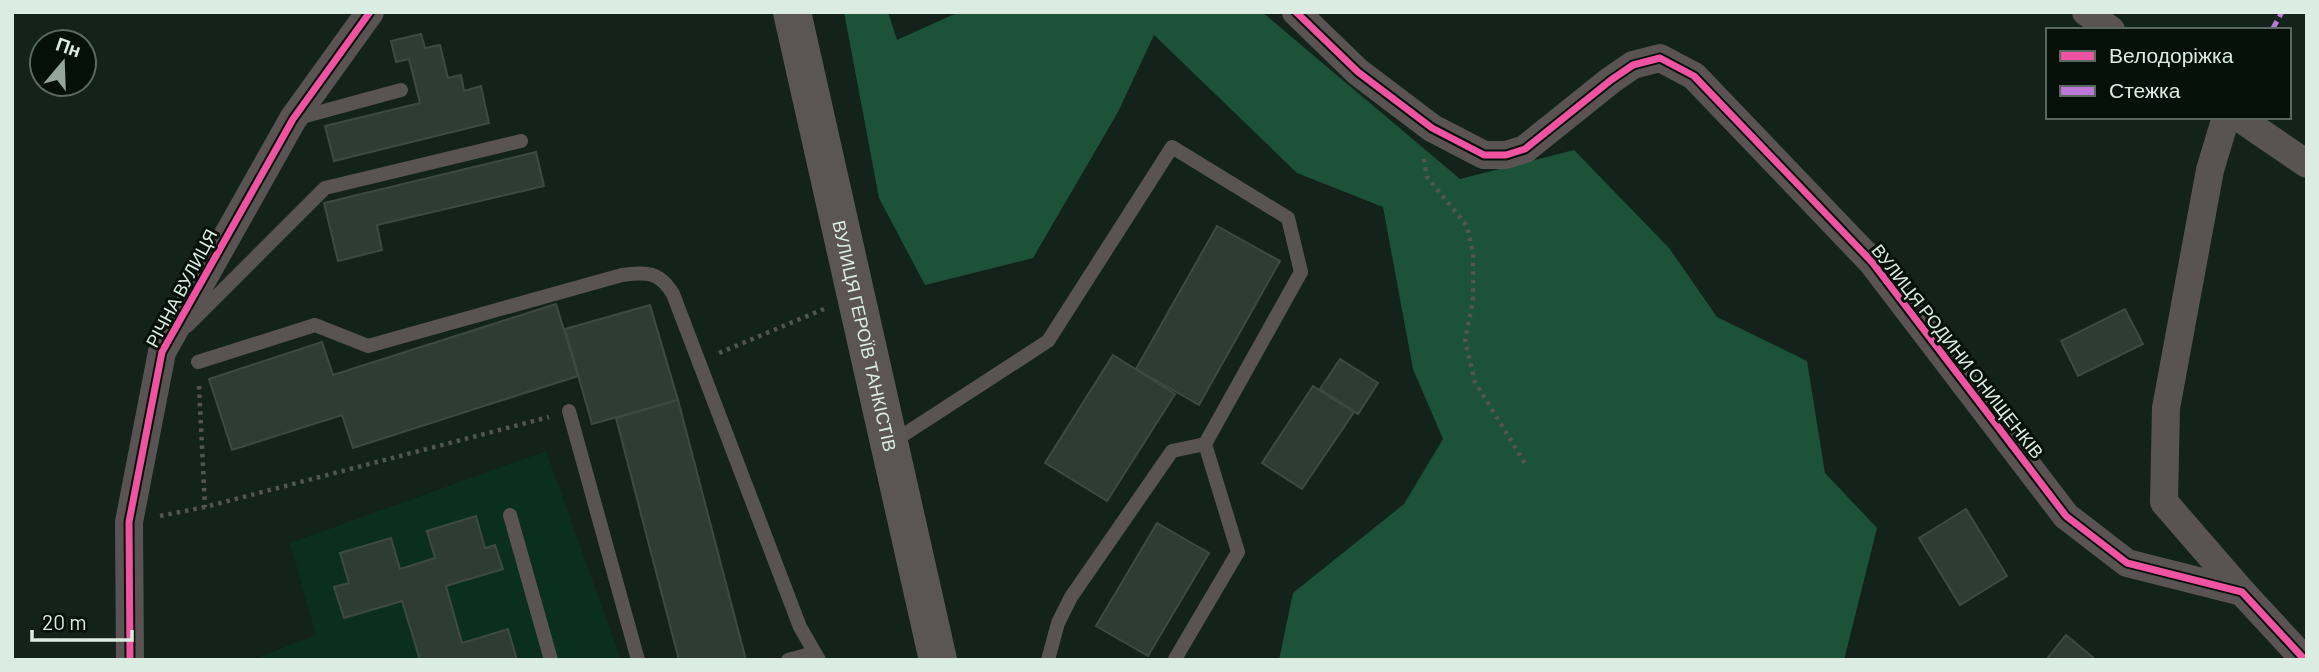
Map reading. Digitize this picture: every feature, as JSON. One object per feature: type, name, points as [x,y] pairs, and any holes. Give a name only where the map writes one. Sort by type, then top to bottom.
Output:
[{"type":"main road","name":"ВУЛИЦЯ ГЕРОЇВ ТАНКІСТІВ","points":[[792,12],[938,660]]},
{"type":"street","name":"РІЧНА ВУЛИЦЯ","points":[[130,660],[129,522],[162,352],[293,119],[370,12]]},
{"type":"street","name":"ВУЛИЦЯ РОДИНИ ОНИЩЕНКІВ","points":[[1296,12],[1358,72],[1432,128],[1484,155],[1506,155],[1525,149],[1633,65],[1660,58],[1694,76],[1872,262],[2066,516],[2127,562],[2242,592]]},
{"type":"street","points":[[2085,12],[2108,28]]},
{"type":"street","points":[[2225,119],[2210,170],[2166,408],[2164,502],[2305,660]]},
{"type":"street","points":[[2241,119],[2307,164]]},
{"type":"lane","points":[[293,119],[401,90]]},
{"type":"lane","points":[[162,352],[325,188],[521,141]]},
{"type":"lane","points":[[889,444],[1048,341],[1172,147],[1288,218],[1301,272],[1205,444],[1238,552],[1175,659]]},
{"type":"lane","points":[[198,362],[315,325],[368,346],[622,275],[649,273],[665,281],[673,294],[800,627],[817,656],[788,660]]},
{"type":"lane","points":[[569,411],[638,660]]},
{"type":"lane","points":[[1048,660],[1058,623],[1070,597],[1172,451],[1205,444]]},
{"type":"lane","points":[[510,515],[551,660]]},
{"type":"path","points":[[1432,128],[1423,157],[1427,177],[1467,226],[1473,253],[1473,300],[1465,341],[1475,382],[1526,465]]},
{"type":"path","points":[[699,361],[834,304]]},
{"type":"path","points":[[198,362],[205,507]]},
{"type":"path","points":[[129,522],[205,507],[569,411]]},
{"type":"shaded area","points":[[844,12],[888,12],[897,40],[959,12],[1262,12],[1460,179],[1574,150],[1669,248],[1717,317],[1807,361],[1825,473],[1877,528],[1844,660],[1279,660],[1293,593],[1404,504],[1443,439],[1413,369],[1383,207],[1297,173],[1154,35],[1118,112],[1033,258],[925,285],[879,198]]},
{"type":"shaded area","points":[[546,451],[621,660],[252,660],[316,635],[290,543]]},
{"type":"building","points":[[421,34],[425,48],[440,45],[448,78],[461,75],[464,91],[481,86],[489,123],[334,161],[325,126],[420,103],[409,59],[396,62],[391,41]]},
{"type":"building","points":[[536,152],[544,186],[377,225],[382,250],[338,261],[324,203]]},
{"type":"building","points":[[1217,226],[1280,261],[1199,405],[1136,369]]},
{"type":"building","points":[[556,304],[578,376],[353,448],[342,415],[232,450],[209,379],[322,342],[333,375]]},
{"type":"building","points":[[650,305],[678,400],[592,424],[565,329]]},
{"type":"building","points":[[2125,309],[2143,344],[2078,376],[2061,341]]},
{"type":"building","points":[[1113,355],[1175,394],[1107,501],[1045,463]]},
{"type":"building","points":[[1340,359],[1378,383],[1358,414],[1320,389]]},
{"type":"building","points":[[1313,386],[1354,412],[1302,489],[1262,463]]},
{"type":"building","points":[[678,400],[746,660],[679,660],[616,418]]},
{"type":"building","points":[[1966,509],[2007,576],[1960,605],[1919,538]]},
{"type":"building","points":[[476,516],[485,548],[495,545],[503,569],[446,586],[462,643],[508,629],[517,660],[420,660],[402,601],[344,618],[334,587],[349,583],[340,553],[391,538],[400,569],[435,558],[427,531]]},
{"type":"building","points":[[1157,523],[1209,553],[1148,656],[1096,626]]},
{"type":"building","points":[[2066,635],[2096,660],[2046,660]]},
{"type":"marked path","points":[[2273,28],[2282,12]]},
{"type":"cycle path","points":[[130,660],[129,522],[162,352],[293,119],[370,12]]},
{"type":"cycle path","points":[[1296,12],[1358,72],[1432,128],[1484,155],[1506,155],[1525,149],[1633,65],[1660,58],[1694,76],[1872,262],[2066,516],[2127,563],[2242,592],[2305,660]]}]
